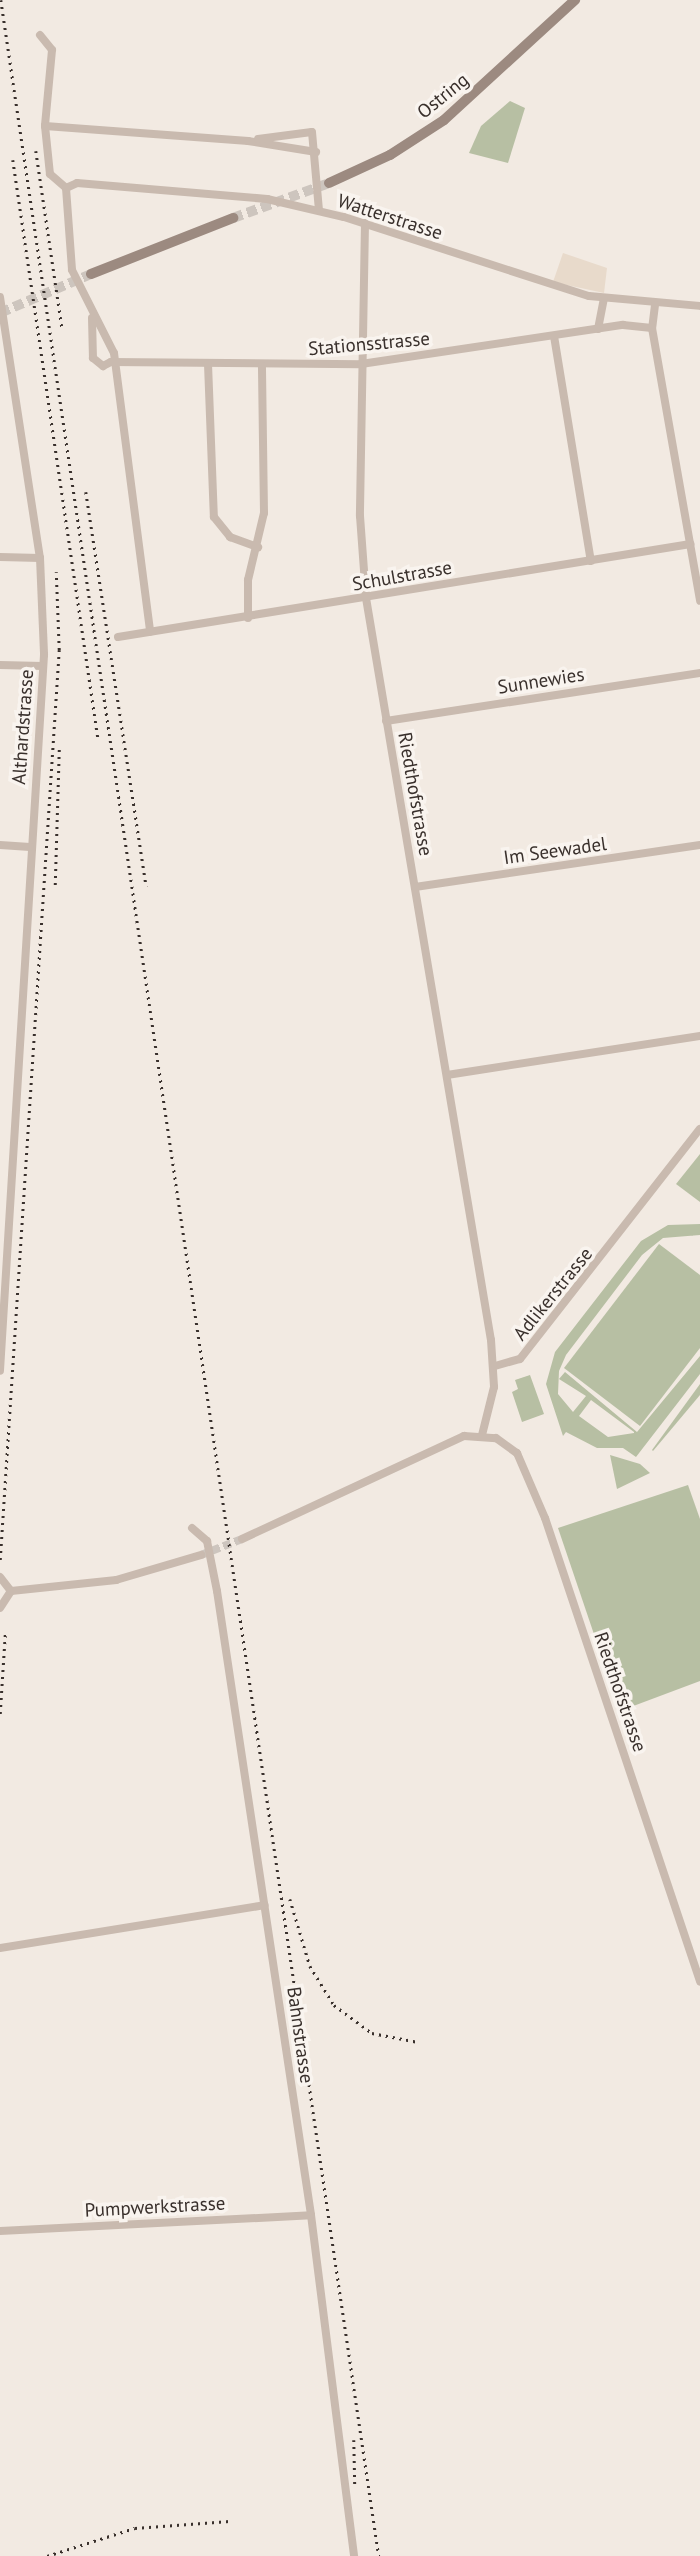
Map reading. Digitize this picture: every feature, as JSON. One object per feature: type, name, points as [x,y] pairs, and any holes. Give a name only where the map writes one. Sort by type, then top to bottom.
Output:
[{"type":"main road","name":"Ostring","points":[[329,183],[444,120],[573,0]]},
{"type":"main road","points":[[90,274],[233,218]]},
{"type":"street","points":[[40,35],[52,50],[45,126],[50,174],[66,188],[72,270],[92,318],[111,346],[111,362],[150,632]]},
{"type":"street","points":[[45,126],[248,141],[316,152]]},
{"type":"street","points":[[248,141],[312,132],[316,152],[319,210]]},
{"type":"street","name":"Watterstrasse","points":[[66,188],[196,191],[319,210],[604,299],[655,305],[700,306]]},
{"type":"street","name":"Riedthofstrasse","points":[[365,223],[361,364],[366,598],[495,1366]]},
{"type":"street","name":"Althardstrasse","points":[[0,297],[40,558],[43,666],[0,1371]]},
{"type":"street","points":[[598,329],[604,299]]},
{"type":"street","points":[[655,305],[652,328],[700,601]]},
{"type":"street","points":[[92,318],[93,358],[103,366],[111,362]]},
{"type":"street","name":"Stationsstrasse","points":[[111,362],[262,366],[361,364],[598,329],[652,328]]},
{"type":"street","points":[[554,336],[591,561]]},
{"type":"street","points":[[208,364],[214,517],[230,537],[258,547]]},
{"type":"street","points":[[248,618],[248,580],[264,513],[262,366]]},
{"type":"street","name":"Schulstrasse","points":[[118,637],[248,618],[690,544]]},
{"type":"street","points":[[0,557],[40,558]]},
{"type":"street","points":[[0,665],[43,666]]},
{"type":"street","name":"Sunnewies","points":[[386,721],[700,673]]},
{"type":"street","points":[[0,845],[30,847]]},
{"type":"street","name":"Im Seewadel","points":[[415,887],[700,845]]},
{"type":"street","points":[[447,1075],[700,1036]]},
{"type":"street","name":"Adlikerstrasse","points":[[495,1366],[520,1359],[700,1129]]},
{"type":"street","points":[[242,1539],[448,1441],[482,1435],[495,1366]]},
{"type":"street","name":"Riedthofstrasse","points":[[482,1435],[508,1444],[530,1476],[700,1982]]},
{"type":"street","name":"Bahnstrasse","points":[[192,1528],[211,1551],[311,2215],[354,2556]]},
{"type":"street","points":[[11,1591],[116,1580],[201,1555]]},
{"type":"street","points":[[0,1577],[11,1591]]},
{"type":"street","points":[[0,1608],[11,1591]]},
{"type":"street","points":[[0,1948],[265,1905]]},
{"type":"street","name":"Pumpwerkstrasse","points":[[0,2231],[311,2215]]},
{"type":"green space","points":[[510,101],[525,108],[508,163],[469,153],[481,126]]},
{"type":"green space","points":[[700,1154],[700,1202],[676,1184]]},
{"type":"green space","points":[[700,1224],[700,1235],[663,1238],[642,1255],[566,1355],[559,1371],[558,1394],[573,1412],[586,1396],[559,1379],[565,1372],[637,1432],[700,1356],[700,1374],[636,1457],[623,1448],[597,1448],[566,1432],[563,1436],[546,1384],[555,1352],[641,1241],[668,1225]],"holes":[[[591,1400],[634,1432],[608,1437],[579,1416]]]},
{"type":"green space","points":[[659,1244],[700,1275],[700,1348],[640,1426],[564,1368]]},
{"type":"green space","points":[[530,1375],[544,1414],[522,1422],[512,1392],[518,1389],[515,1380]]},
{"type":"green space","points":[[700,1384],[700,1395],[653,1451],[652,1450]]},
{"type":"green space","points":[[610,1455],[640,1464],[650,1473],[617,1489]]},
{"type":"green space","points":[[688,1485],[700,1519],[700,1681],[620,1711],[558,1528]]},
{"type":"shaded area","points":[[563,253],[607,268],[604,293],[553,282]]},
{"type":"tunnel","points":[[233,218],[329,183]]},
{"type":"tunnel","points":[[0,313],[91,274]]},
{"type":"tunnel","points":[[201,1555],[242,1539]]},
{"type":"railway","points":[[1,0],[379,2556]]},
{"type":"railway","points":[[36,151],[62,327]]},
{"type":"railway","points":[[13,160],[98,738]]},
{"type":"railway","points":[[86,492],[146,886]]},
{"type":"railway","points":[[0,1560],[59,650],[56,572]]},
{"type":"railway","points":[[55,885],[59,748]]},
{"type":"railway","points":[[0,1714],[5,1634]]},
{"type":"railway","points":[[290,1899],[310,1966],[334,2005],[372,2033],[418,2042]]},
{"type":"railway","points":[[354,2440],[355,2487]]},
{"type":"railway","points":[[47,2556],[135,2528],[230,2521]]}]
